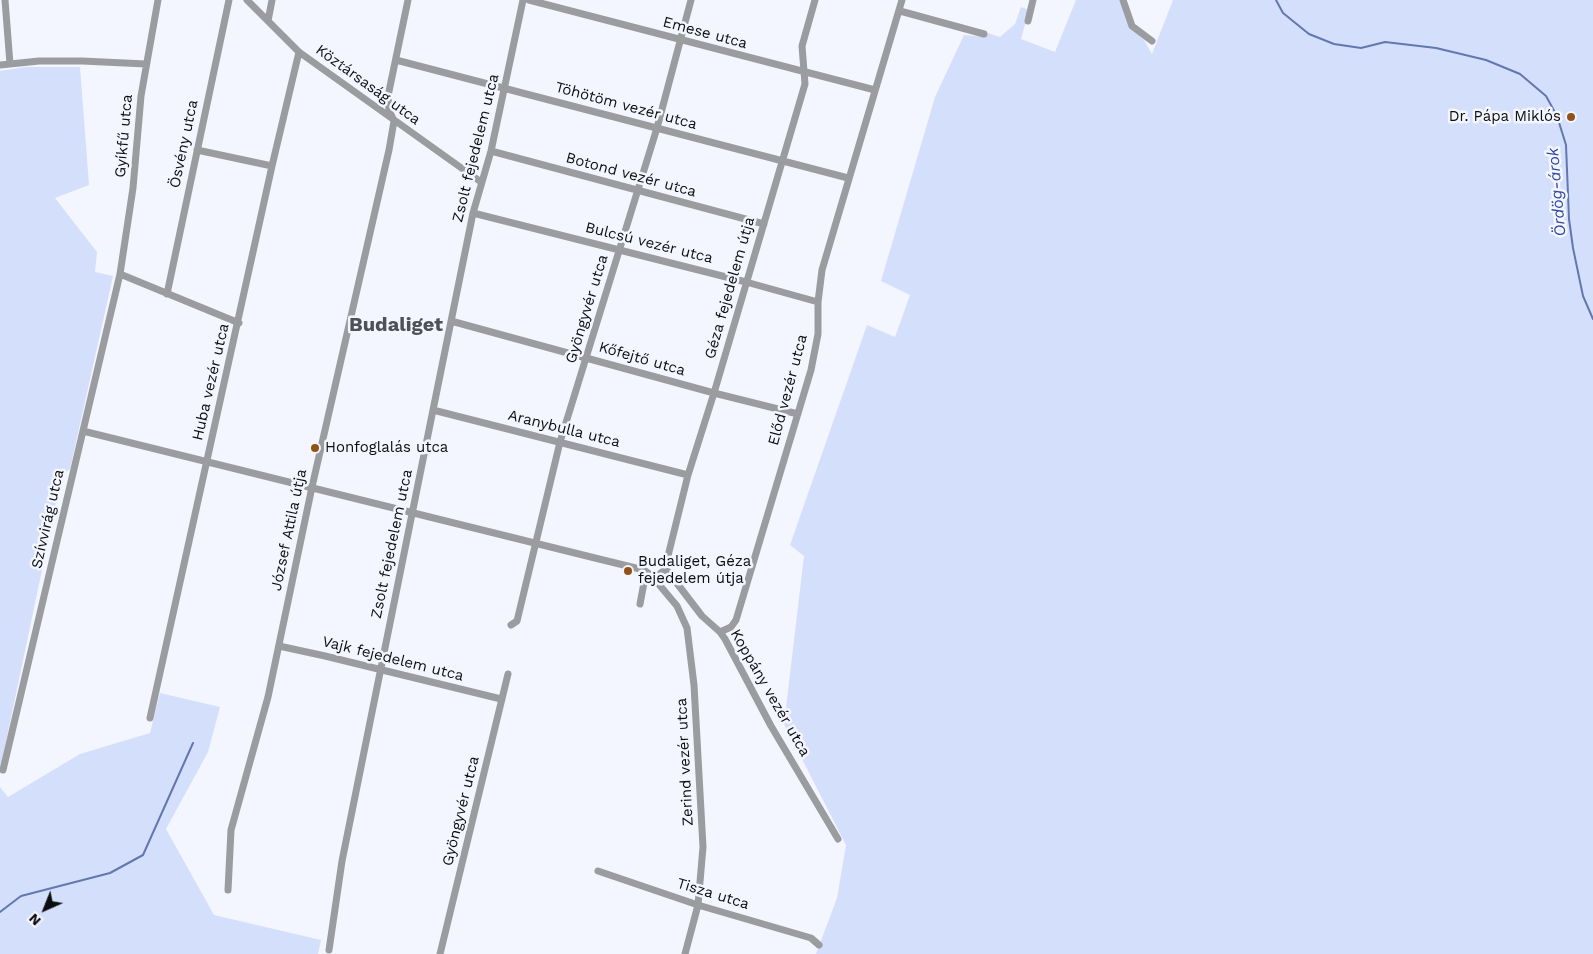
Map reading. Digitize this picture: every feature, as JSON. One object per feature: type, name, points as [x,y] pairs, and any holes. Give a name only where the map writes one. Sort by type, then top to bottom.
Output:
[{"type":"street","points":[[5,0],[10,64]]},
{"type":"street","name":"Gyíkfű utca","points":[[120,274],[133,188],[141,96],[158,0]]},
{"type":"street","name":"Ösvény utca","points":[[167,294],[229,0]]},
{"type":"street","name":"Köztársaság utca","points":[[247,0],[299,52],[481,182]]},
{"type":"street","points":[[268,21],[272,0]]},
{"type":"street","name":"József Attila útja","points":[[228,890],[231,830],[257,738],[279,646],[312,487],[387,160],[394,121],[389,110],[388,96],[408,0]]},
{"type":"street","name":"Zsolt fejedelem utca","points":[[329,950],[342,860],[473,213],[481,182],[492,152],[523,0]]},
{"type":"street","name":"Emese utca","points":[[529,0],[680,41],[875,90]]},
{"type":"street","name":"Gyöngyvér utca","points":[[511,625],[517,621],[560,442],[657,128],[691,0]]},
{"type":"street","name":"Géza fejedelem útja","points":[[666,569],[666,560],[688,475],[805,84],[802,46],[815,0]]},
{"type":"street","name":"Előd vezér utca","points":[[720,632],[731,628],[736,620],[811,370],[818,334],[818,302],[822,270],[902,0]]},
{"type":"street","points":[[1028,21],[1033,0]]},
{"type":"street","points":[[1123,0],[1132,26],[1152,41]]},
{"type":"street","points":[[900,11],[984,34]]},
{"type":"street","name":"Huba vezér utca","points":[[150,718],[299,52]]},
{"type":"street","name":"Töhötöm vezér utca","points":[[396,60],[848,178]]},
{"type":"street","points":[[0,65],[82,61],[146,64]]},
{"type":"street","points":[[196,150],[272,166]]},
{"type":"street","name":"Botond vezér utca","points":[[492,152],[764,224]]},
{"type":"street","name":"Bulcsú vezér utca","points":[[473,213],[818,302]]},
{"type":"street","points":[[120,274],[239,323]]},
{"type":"street","name":"Szívvirág utca","points":[[3,770],[120,274]]},
{"type":"street","name":"Kőfejtő utca","points":[[451,321],[798,414]]},
{"type":"street","name":"Aranybulla utca","points":[[433,410],[688,475]]},
{"type":"street","points":[[83,431],[535,543],[646,572],[654,578],[666,569]]},
{"type":"street","name":"Koppány vezér utca","points":[[666,569],[702,616],[720,632],[771,726],[838,839]]},
{"type":"street","points":[[640,604],[646,572]]},
{"type":"street","name":"Zerind vezér utca","points":[[654,578],[677,606],[687,628],[694,685],[703,847],[698,905],[685,954]]},
{"type":"street","name":"Vajk fejedelem utca","points":[[279,646],[501,699]]},
{"type":"street","name":"Gyöngyvér utca","points":[[440,954],[508,674]]},
{"type":"street","name":"Tisza utca","points":[[598,871],[698,905],[811,938],[819,945]]},
{"type":"shaded area","points":[[1076,0],[1123,0],[1152,54],[1173,0],[1593,0],[1593,954],[816,954],[837,898],[846,845],[784,724],[804,556],[790,545],[867,325],[895,337],[910,295],[881,281],[935,97],[964,35],[986,37],[988,33],[1000,37],[1015,24],[1021,7],[1029,10],[1021,39],[1055,52]]},
{"type":"shaded area","points":[[26,67],[80,67],[89,185],[55,198],[97,252],[95,272],[113,276],[70,469],[60,476],[0,770],[0,71]]},
{"type":"shaded area","points":[[160,693],[220,707],[208,752],[166,829],[214,915],[321,940],[318,954],[0,954],[0,787],[8,797],[80,754],[150,733]]},
{"type":"waterway","name":"Ördög-árok","points":[[1276,0],[1283,13],[1309,34],[1334,44],[1361,48],[1385,42],[1436,48],[1486,60],[1520,74],[1546,96],[1557,116],[1566,145],[1569,219],[1573,248],[1583,296],[1593,319]]},
{"type":"waterway","points":[[0,912],[21,896],[110,873],[143,855],[193,743]]},
{"type":"place","name":"Dr. Pápa Miklós","points":[[1571,117]]},
{"type":"place","name":"Honfoglalás utca","points":[[315,448]]},
{"type":"place","name":"Budaliget, Géza fejedelem útja","points":[[628,571]]},
{"type":"district","name":"Budaliget","points":[[396,325]]}]
